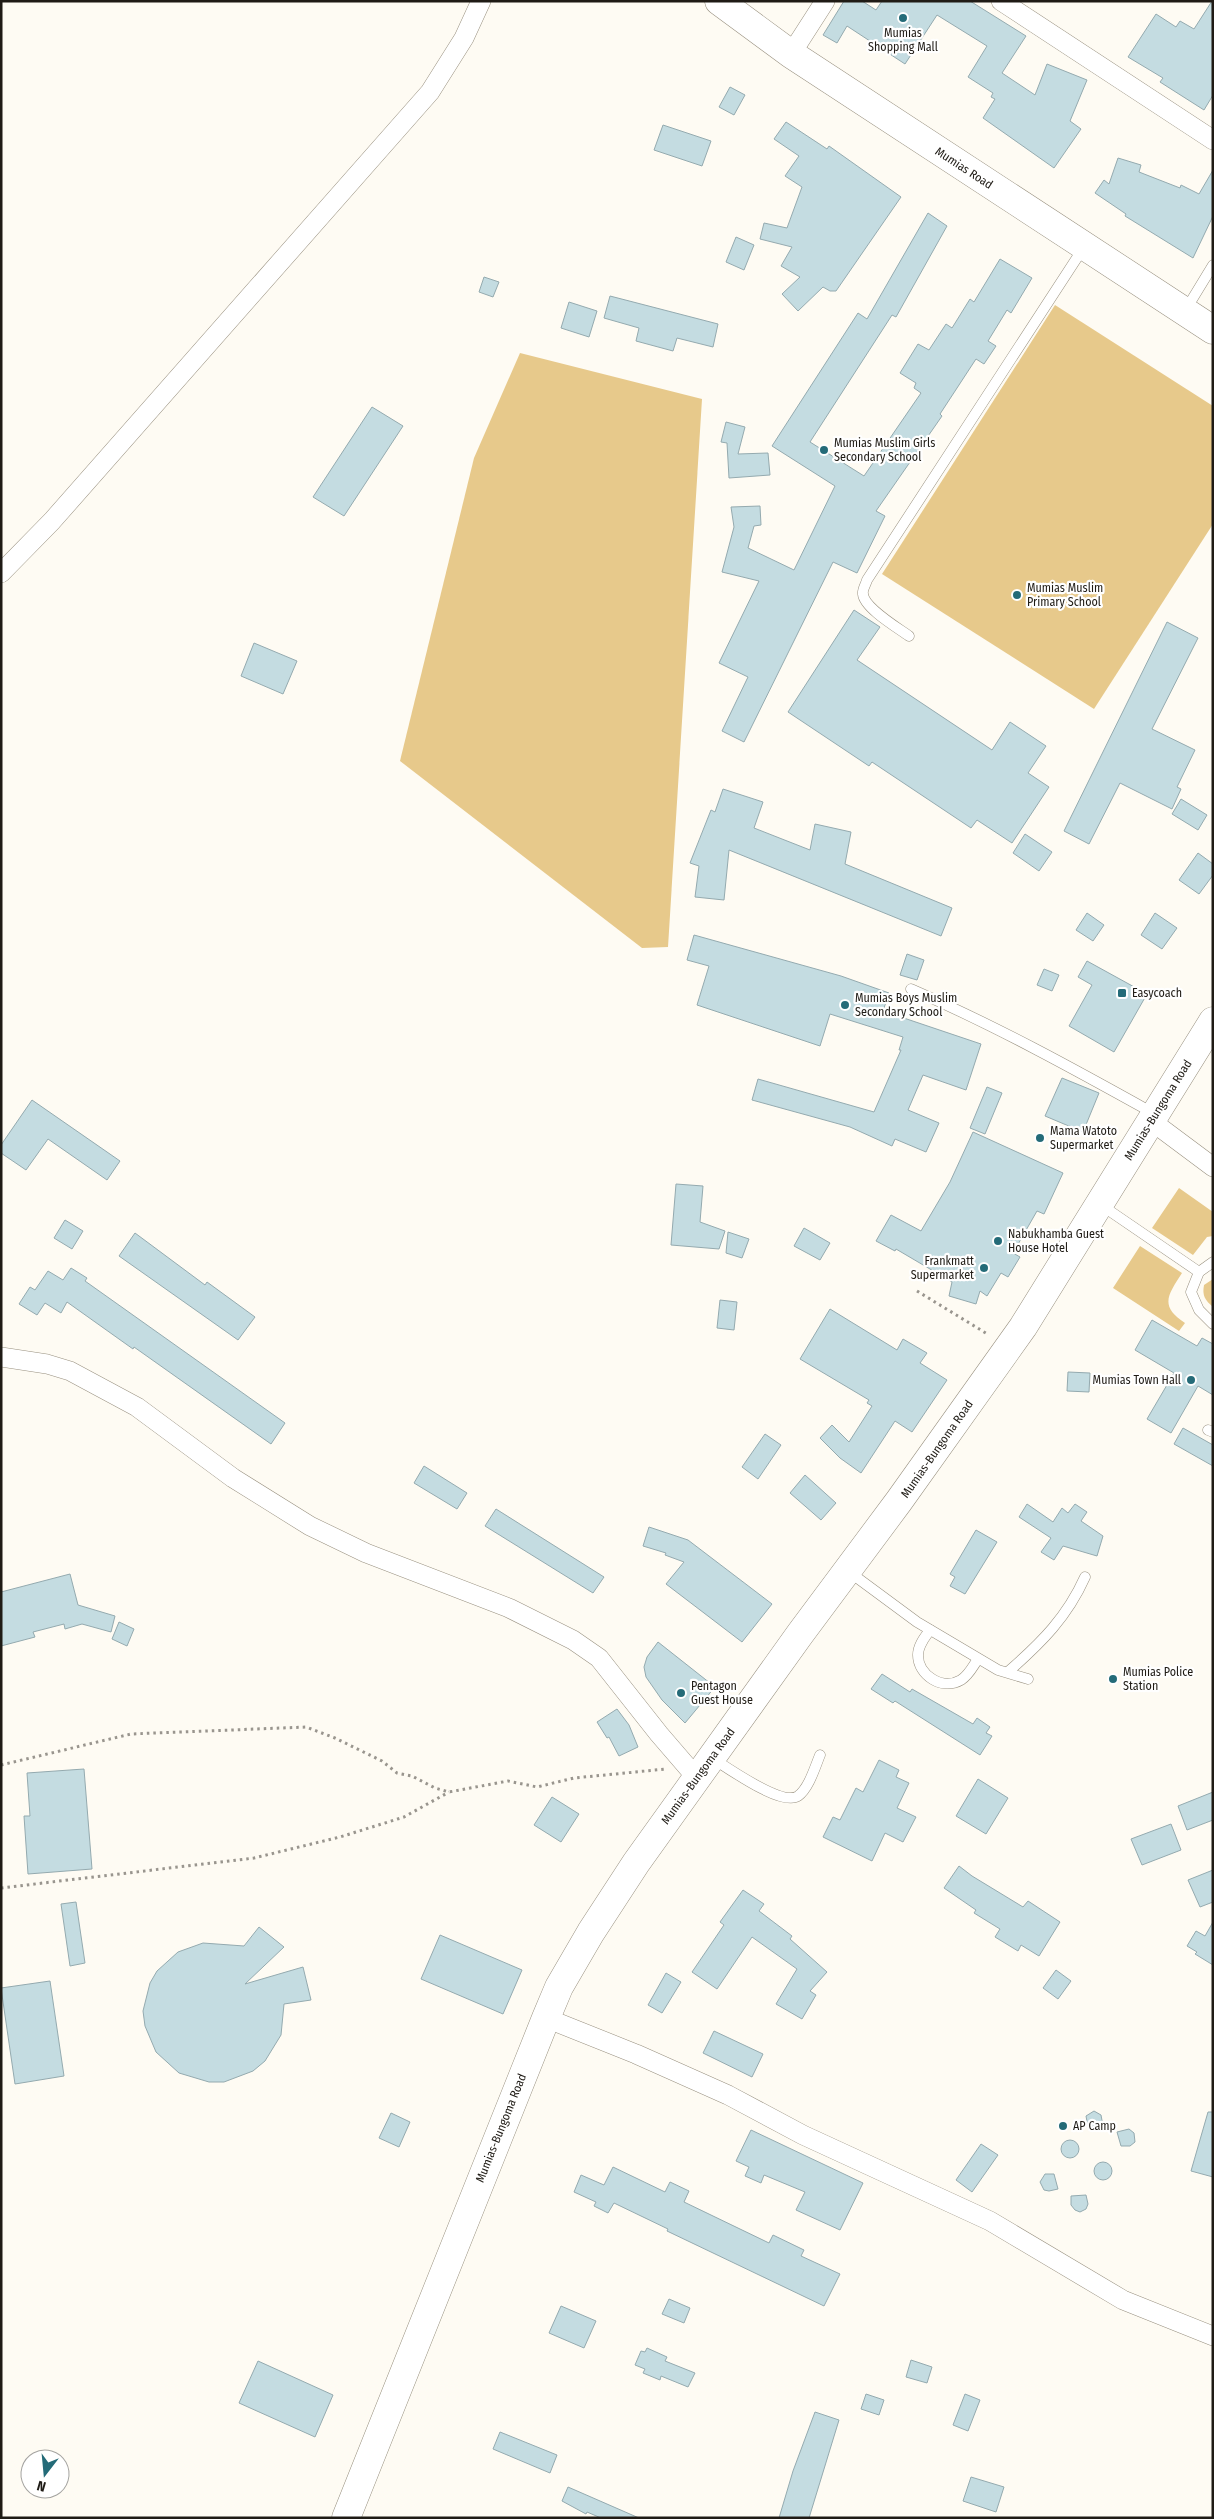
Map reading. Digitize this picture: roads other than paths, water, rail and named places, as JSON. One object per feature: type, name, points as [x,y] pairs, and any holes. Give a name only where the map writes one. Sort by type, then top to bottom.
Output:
[{"type":"street","points":[[1,573],[52,521],[430,92],[464,38],[481,1]]},
{"type":"street","name":"Mumias Road","points":[[719,1],[791,54],[1213,330]]},
{"type":"street","points":[[791,54],[825,1]]},
{"type":"street","points":[[1001,1],[1213,140]]},
{"type":"street","name":"Mumias-Bungoma Road","points":[[346,2518],[559,1987],[591,1932],[698,1767],[848,1571],[1008,1348],[1100,1205],[1152,1117],[1213,1021]]},
{"type":"street","points":[[1152,1117],[1213,1167]]},
{"type":"street","points":[[1,1357],[46,1364],[70,1371],[87,1379],[137,1408],[233,1478],[310,1526],[366,1553],[509,1608],[573,1640],[599,1658],[659,1734],[698,1767]]},
{"type":"street","points":[[546,2018],[636,2054],[728,2096],[803,2135],[990,2221],[1123,2300],[1213,2336]]},
{"type":"lane","points":[[909,636],[886,620],[864,600],[862,592],[867,580],[1084,246]]},
{"type":"lane","points":[[1184,312],[1213,265]]},
{"type":"lane","points":[[911,989],[964,1012],[1016,1039],[1152,1117]]},
{"type":"lane","points":[[1100,1205],[1199,1272]]},
{"type":"lane","points":[[1213,1262],[1199,1272],[1191,1292],[1199,1310],[1213,1324]]},
{"type":"lane","points":[[848,1571],[930,1630],[978,1659],[998,1670],[1028,1679]]},
{"type":"lane","points":[[1008,1672],[1057,1626],[1076,1597],[1085,1577]]},
{"type":"lane","points":[[930,1630],[921,1643],[918,1654],[924,1673],[934,1681],[947,1684],[960,1681],[968,1674],[978,1659]]},
{"type":"lane","points":[[698,1767],[784,1798],[793,1798],[804,1790],[820,1755]]},
{"type":"place","name":"Mumias Shopping Mall","points":[[903,18]]},
{"type":"place","name":"Mumias Muslim Girls Secondary School","points":[[824,450]]},
{"type":"place","name":"Mumias Muslim Primary School","points":[[1017,595]]},
{"type":"place","name":"Easycoach","points":[[1122,993]]},
{"type":"place","name":"Mumias Boys Muslim Secondary School","points":[[845,1005]]},
{"type":"place","name":"Mama Watoto Supermarket","points":[[1040,1138]]},
{"type":"place","name":"Nabukhamba Guest House Hotel","points":[[998,1241]]},
{"type":"place","name":"Frankmatt Supermarket","points":[[984,1268]]},
{"type":"place","name":"Mumias Town Hall","points":[[1191,1380]]},
{"type":"place","name":"Mumias Police Station","points":[[1113,1679]]},
{"type":"place","name":"Pentagon Guest House","points":[[681,1693]]},
{"type":"place","name":"AP Camp","points":[[1063,2126]]}]
